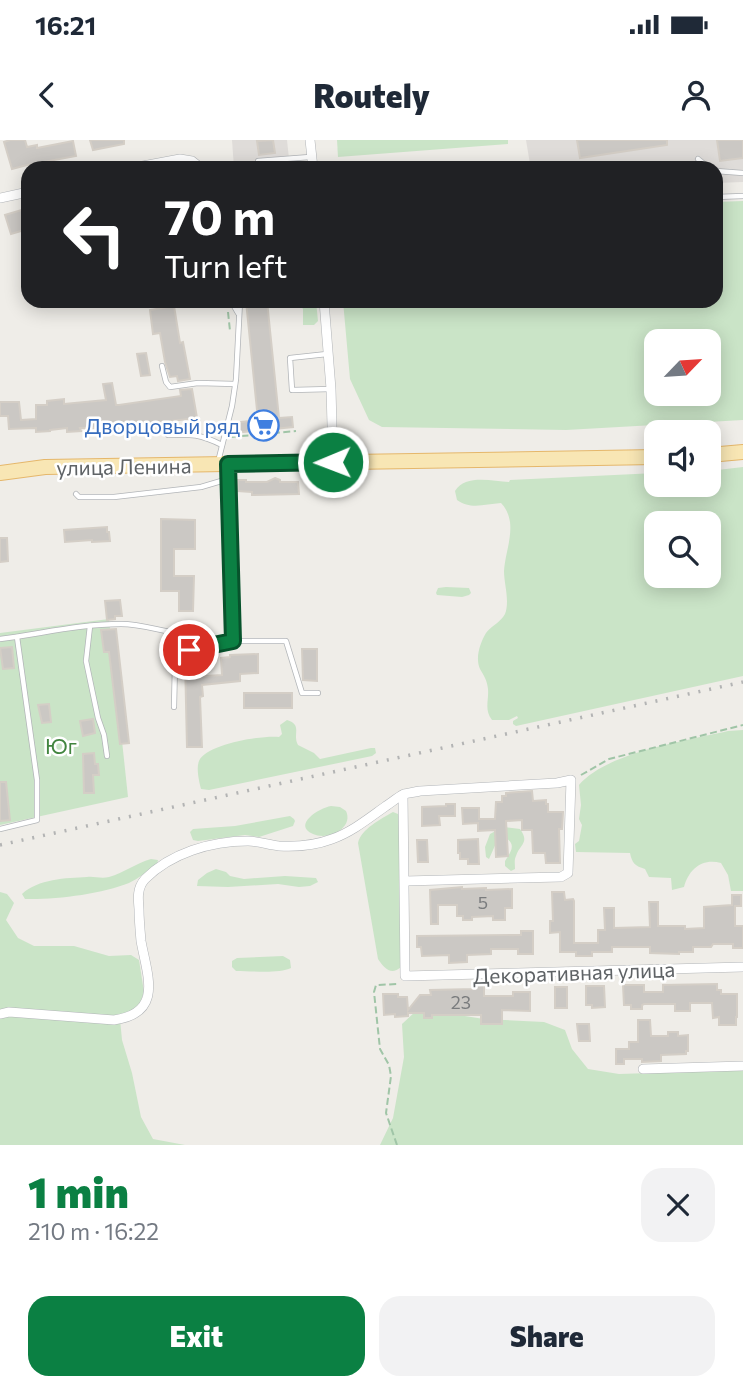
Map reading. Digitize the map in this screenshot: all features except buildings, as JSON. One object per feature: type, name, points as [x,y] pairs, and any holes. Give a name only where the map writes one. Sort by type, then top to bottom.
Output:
[{"type":"main road","points":[[721,454],[743,452]]},
{"type":"main road","name":"улица Ленина","points":[[0,473],[45,467],[224,469],[333,462],[644,457]]},
{"type":"street","points":[[310,140],[312,161]]},
{"type":"street","points":[[169,161],[192,161]]},
{"type":"street","points":[[0,198],[21,194]]},
{"type":"street","points":[[324,308],[333,462]]},
{"type":"street","points":[[0,1014],[9,1012],[114,1020],[125,1019],[141,1010],[150,983],[141,939],[138,895],[142,883],[156,869],[188,851],[248,841],[280,846],[305,845],[332,839],[355,828],[403,795],[420,791],[571,780],[568,873],[561,877],[405,881]]},
{"type":"street","points":[[403,795],[405,976]]},
{"type":"street","name":"Декоративная улица","points":[[405,976],[743,967]]},
{"type":"street","points":[[643,1069],[743,1066]]},
{"type":"lane","points":[[269,161],[311,157]]},
{"type":"lane","points":[[723,172],[743,173]]},
{"type":"lane","points":[[723,197],[743,196]]},
{"type":"lane","points":[[235,308],[238,314]]},
{"type":"lane","points":[[233,641],[222,445],[235,384],[239,308]]},
{"type":"lane","points":[[327,354],[290,358],[292,390],[331,389]]},
{"type":"lane","points":[[162,366],[170,387],[198,383],[235,384]]},
{"type":"lane","points":[[168,435],[192,434],[222,445]]},
{"type":"lane","points":[[76,494],[79,497],[114,497],[201,487],[224,469]]},
{"type":"lane","points":[[0,639],[119,624],[139,625],[176,633],[181,653],[175,664],[174,707]]},
{"type":"lane","points":[[90,626],[86,661],[107,756]]},
{"type":"lane","points":[[0,829],[37,820],[37,780],[17,637]]},
{"type":"lane","points":[[181,653],[233,641],[286,641],[302,693],[318,693]]},
{"type":"path","points":[[223,438],[296,431]]},
{"type":"path","points":[[571,780],[609,759],[743,725]]},
{"type":"path","points":[[397,1145],[386,1113],[391,1076],[389,1065],[380,1049],[374,992],[376,985],[398,984],[405,976]]},
{"type":"shaded area","points":[[232,140],[287,140],[289,161],[234,161]]},
{"type":"shaded area","points":[[526,140],[743,140],[743,182],[723,183],[723,161],[530,161]]},
{"type":"green space","points":[[337,140],[508,140],[508,144],[338,157]]},
{"type":"green space","points":[[743,201],[743,420],[644,420],[644,426],[566,430],[382,427],[369,420],[350,379],[344,308],[723,308],[723,202]]},
{"type":"green space","points":[[317,308],[318,321],[314,325],[303,325],[303,309]]},
{"type":"green space","points":[[743,467],[743,676],[516,726],[513,721],[517,716],[509,720],[492,720],[487,709],[488,686],[480,669],[478,655],[486,633],[505,614],[507,598],[504,571],[510,522],[501,503],[473,506],[457,500],[455,491],[465,482],[472,480],[644,474],[644,497],[721,497],[721,470]]},
{"type":"green space","points":[[438,588],[469,588],[471,593],[462,597],[437,595]]},
{"type":"green space","name":"Юг","points":[[109,619],[128,797],[0,825],[0,633]]},
{"type":"green space","points":[[287,720],[295,724],[298,745],[320,759],[371,748],[375,748],[376,753],[209,790],[201,789],[198,767],[204,755],[223,745],[279,737],[282,734],[280,725]]},
{"type":"green space","points":[[743,730],[743,891],[731,891],[728,875],[721,863],[708,862],[697,866],[684,887],[672,890],[671,878],[649,877],[645,869],[634,864],[630,853],[576,852],[575,844],[579,841],[582,825],[579,819],[579,785],[592,774],[608,764],[648,749]]},
{"type":"green space","points":[[331,806],[346,811],[343,828],[326,836],[319,836],[307,830],[305,826],[310,817]]},
{"type":"green space","points":[[393,812],[398,814],[402,822],[401,967],[391,971],[378,959],[358,843],[367,829]]},
{"type":"green space","points":[[290,816],[295,821],[293,826],[259,837],[245,835],[198,841],[193,840],[190,832],[193,829],[235,826]]},
{"type":"green space","points":[[503,827],[520,829],[524,837],[515,858],[515,869],[511,871],[505,866],[512,846],[506,838],[497,841],[489,859],[486,857],[485,847],[490,834]]},
{"type":"green space","points":[[151,859],[158,860],[157,864],[133,881],[118,887],[78,896],[25,899],[22,894],[36,885],[53,880],[109,877]]},
{"type":"green space","points":[[216,869],[244,879],[285,876],[316,878],[318,882],[299,887],[278,884],[197,886],[198,880]]},
{"type":"green space","points":[[0,892],[7,894],[14,903],[6,920],[18,938],[34,946],[74,946],[109,956],[131,955],[139,960],[144,992],[139,1006],[120,1019],[122,1040],[141,1117],[153,1139],[185,1145],[0,1145]]},
{"type":"green space","points":[[283,956],[290,960],[291,968],[257,972],[236,971],[232,967],[232,961],[237,958]]},
{"type":"green space","points":[[416,1011],[484,1019],[544,1022],[565,1030],[572,1049],[588,1069],[619,1074],[743,1070],[743,1145],[380,1145],[393,1118],[404,1057],[402,1024]]},
{"type":"railway","points":[[0,845],[743,682]]},
{"type":"place","name":"Дворцовый ряд","points":[[263,425]]},
{"type":"route","points":[[189,650],[233,641],[228,464],[333,462]]}]
